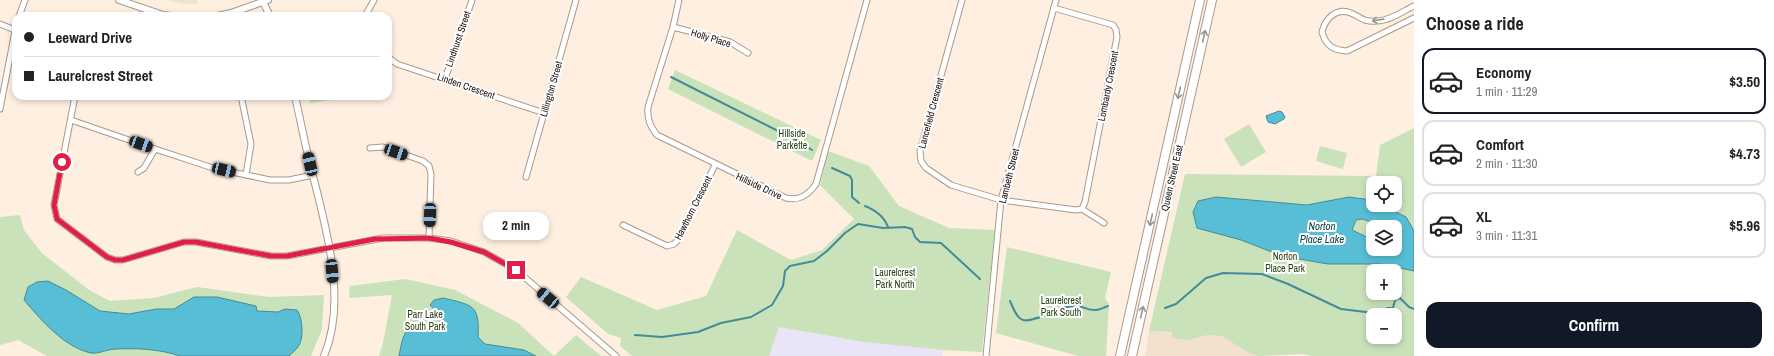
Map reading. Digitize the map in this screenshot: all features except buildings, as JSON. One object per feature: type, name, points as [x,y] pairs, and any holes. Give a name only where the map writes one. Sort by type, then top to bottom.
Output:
[{"type":"main road","name":"Queen Street East","points":[[1120,356],[1200,0]]},
{"type":"main road","name":"Queen Street East","points":[[1132,356],[1212,0]]},
{"type":"main road","points":[[1184,70],[1186,68],[1191,47],[1193,45],[1196,48],[1186,96],[1189,102]]},
{"type":"street","points":[[20,12],[25,0]]},
{"type":"street","points":[[119,0],[154,12]]},
{"type":"street","points":[[367,12],[374,0]]},
{"type":"street","name":"Lindhurst Street","points":[[445,79],[472,0]]},
{"type":"street","name":"Lillington Street","points":[[526,177],[576,0]]},
{"type":"street","name":"Hillside Drive","points":[[679,0],[673,27],[648,107],[647,116],[651,127],[657,135],[715,165],[786,198],[795,200],[811,191],[816,184],[867,0]]},
{"type":"street","name":"Lancefield Crescent","points":[[962,0],[920,151],[920,161],[926,168],[951,185],[1001,200]]},
{"type":"street","name":"Lambeth Street","points":[[986,356],[1001,200],[1056,0]]},
{"type":"street","points":[[230,12],[266,1],[269,12]]},
{"type":"street","points":[[1414,6],[1379,21],[1368,21],[1358,18],[1351,13],[1342,11],[1327,19],[1322,32],[1326,43],[1331,48],[1338,51],[1347,51],[1414,18]]},
{"type":"street","name":"Lombardy Crescent","points":[[1054,8],[1113,24],[1117,37],[1086,202],[1082,209]]},
{"type":"street","points":[[1393,16],[1398,26]]},
{"type":"street","points":[[0,24],[12,27]]},
{"type":"street","name":"Holly Place","points":[[673,27],[730,42],[748,53]]},
{"type":"street","points":[[0,109],[12,44]]},
{"type":"street","name":"Linden Crescent","points":[[392,60],[398,64],[544,113]]},
{"type":"street","points":[[74,100],[54,205],[57,219],[107,257],[115,260],[123,260],[184,242],[196,242],[271,256],[287,256],[383,238],[429,238],[451,242],[484,252],[516,270],[616,356]]},
{"type":"street","points":[[242,100],[251,144],[246,175]]},
{"type":"street","points":[[296,100],[329,248],[334,306],[329,344],[324,356]]},
{"type":"street","points":[[71,120],[155,150],[213,168],[270,180],[289,180],[313,175]]},
{"type":"street","points":[[370,148],[382,147],[423,161],[429,166],[431,174],[429,238]]},
{"type":"street","points":[[138,172],[144,168],[155,150]]},
{"type":"street","name":"Hawthorn Crescent","points":[[623,225],[667,246],[674,244],[679,240],[715,165]]},
{"type":"street","points":[[1001,200],[1076,210],[1082,209],[1104,223]]},
{"type":"shaded area","points":[[165,0],[197,0],[197,4],[185,4]]},
{"type":"shaded area","points":[[779,327],[864,342],[943,350],[942,356],[769,356]]},
{"type":"shaded area","points":[[1149,331],[1226,336],[1260,345],[1257,356],[1145,356]]},
{"type":"green space","name":"Hillside Parkette","points":[[675,70],[821,140],[812,161],[668,89]]},
{"type":"green space","points":[[309,100],[331,100],[310,103]]},
{"type":"green space","points":[[1249,124],[1266,152],[1241,167],[1224,139]]},
{"type":"green space","name":"Norton Place Park","points":[[1414,128],[1414,356],[1311,356],[1303,354],[1259,356],[1249,353],[1222,336],[1207,335],[1188,340],[1173,338],[1172,332],[1149,331],[1185,174],[1376,176],[1380,145]]},
{"type":"green space","points":[[1320,146],[1347,153],[1343,169],[1316,161]]},
{"type":"green space","name":"Laurelcrest Park North","points":[[828,151],[869,166],[899,206],[949,228],[995,230],[982,352],[943,350],[864,342],[779,327],[769,356],[632,356],[620,346],[621,338],[608,334],[566,297],[581,277],[657,310],[706,296],[737,230],[791,260],[822,250],[854,219],[820,185]]},
{"type":"green space","points":[[20,215],[24,230],[42,253],[89,290],[110,301],[154,298],[197,287],[269,297],[324,295],[322,329],[311,356],[47,356],[18,340],[0,345],[0,217]]},
{"type":"green space","name":"Laurelcrest Park South","points":[[1007,247],[1111,272],[1105,298],[1109,304],[1106,356],[1078,356],[996,333]]},
{"type":"green space","name":"Parr Lake South Park","points":[[405,279],[455,290],[518,323],[554,356],[379,356],[383,343],[392,295],[349,298],[350,286]]},
{"type":"green space","points":[[576,335],[601,356],[554,356]]},
{"type":"water","points":[[1279,111],[1282,112],[1285,117],[1284,119],[1275,124],[1268,122],[1266,116]]},
{"type":"water","name":"Norton Place Lake","points":[[1216,197],[1307,205],[1349,197],[1366,199],[1366,212],[1396,212],[1406,217],[1414,231],[1414,271],[1402,268],[1402,264],[1328,264],[1282,256],[1241,240],[1197,228],[1193,212],[1198,201]]},
{"type":"water","points":[[48,281],[100,311],[129,314],[156,309],[174,309],[194,297],[217,297],[256,306],[257,311],[278,312],[285,309],[297,310],[302,323],[301,339],[298,347],[289,356],[180,356],[156,350],[132,349],[113,349],[91,353],[72,345],[54,332],[24,300],[28,287],[37,282]]},
{"type":"water","points":[[443,298],[461,302],[472,308],[477,318],[478,337],[485,344],[524,350],[536,356],[399,356],[403,337],[410,328],[421,324],[439,323],[443,318],[430,305],[434,300]]},
{"type":"waterway","points":[[671,77],[800,142],[812,150]]},
{"type":"waterway","points":[[832,168],[850,176],[852,180],[852,197],[859,203]]},
{"type":"waterway","points":[[865,206],[879,214],[888,227]]},
{"type":"waterway","points":[[635,335],[662,337],[698,332],[721,323],[751,317],[772,305],[783,286],[785,271],[790,266],[814,261],[827,251],[845,233],[858,224],[883,228],[905,227],[912,229],[915,237],[920,242],[941,243],[980,279]]},
{"type":"waterway","points":[[1165,308],[1176,304],[1206,278],[1223,273],[1262,274],[1288,284],[1341,309],[1374,313],[1382,312],[1387,308],[1393,308],[1395,300],[1400,298],[1409,307],[1414,309]]},
{"type":"waterway","points":[[1010,301],[1018,317],[1023,320],[1032,320],[1072,306],[1080,306],[1092,310],[1099,310],[1108,306]]},
{"type":"route","points":[[62,162],[54,205],[57,219],[107,257],[115,260],[123,260],[184,242],[196,242],[271,256],[287,256],[367,240],[383,238],[429,238],[451,242],[484,252],[516,270]]}]
